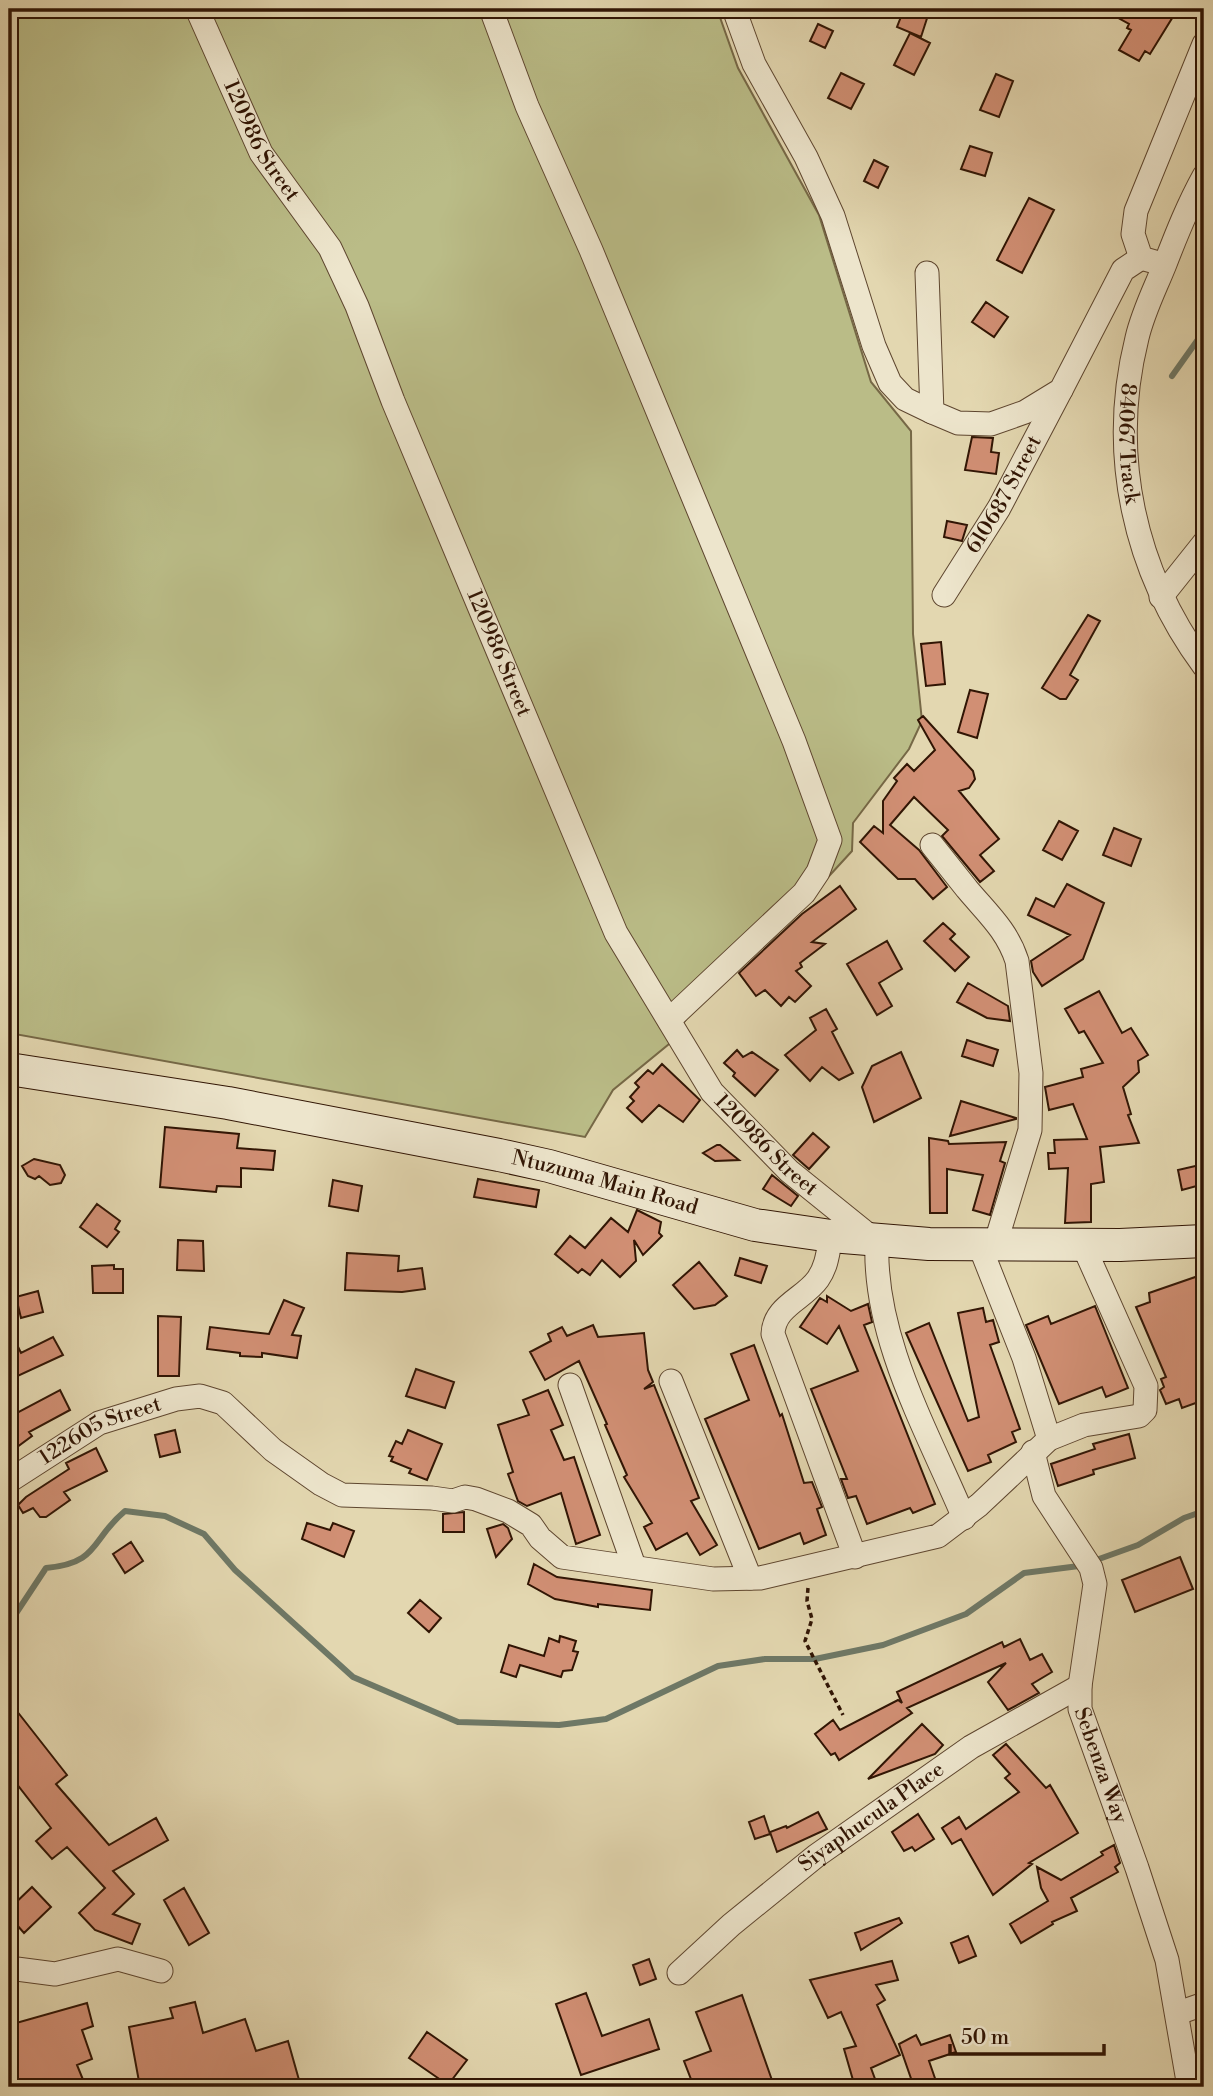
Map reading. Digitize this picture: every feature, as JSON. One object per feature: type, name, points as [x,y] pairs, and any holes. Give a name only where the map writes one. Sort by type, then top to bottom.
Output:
[{"type":"main road","name":"Ntuzuma Main Road","points":[[9,1069],[228,1103],[499,1155],[575,1173],[755,1225],[831,1236],[877,1242],[987,1245],[1204,1241]]},
{"type":"street","name":"120986 Street","points":[[197,9],[261,153],[330,248],[357,306],[393,401],[616,933],[697,1072],[731,1113],[789,1171],[877,1242]]},
{"type":"street","points":[[491,9],[527,106],[591,250],[789,728],[830,840],[818,872],[804,893],[668,1020]]},
{"type":"street","points":[[734,9],[754,64],[806,157],[833,216],[874,346],[890,383],[905,398],[958,423],[991,424],[1025,412],[1061,390]]},
{"type":"street","points":[[1164,265],[1141,258],[1133,234],[1136,211],[1204,44]]},
{"type":"street","name":"84067 Track","points":[[1204,176],[1182,216],[1137,336],[1126,391],[1125,419],[1131,504],[1147,566],[1161,597],[1204,666]]},
{"type":"street","name":"610687 Street","points":[[944,595],[999,508],[1123,270],[1141,258]]},
{"type":"street","points":[[927,273],[932,412]]},
{"type":"street","points":[[1161,597],[1204,543]]},
{"type":"street","points":[[932,845],[989,911],[1012,944],[1017,961],[1031,1073],[1030,1130],[987,1245]]},
{"type":"street","points":[[831,1236],[822,1274],[813,1286],[782,1311],[773,1325],[772,1334],[855,1557]]},
{"type":"street","points":[[877,1242],[878,1291],[897,1358],[964,1518]]},
{"type":"street","name":"Sebenza Way","points":[[987,1245],[1024,1358],[1041,1446],[1044,1496],[1091,1568],[1095,1584],[1080,1686],[1080,1709],[1138,1868],[1167,1960],[1189,2087]]},
{"type":"street","points":[[570,1385],[635,1566],[700,1578],[750,1578],[855,1557],[938,1536],[964,1518],[1041,1446],[1084,1425],[1139,1416],[1145,1410],[1148,1399],[1146,1386],[1130,1345],[1083,1245]]},
{"type":"street","points":[[671,1381],[750,1578]]},
{"type":"street","name":"122605 Street","points":[[9,1481],[99,1423],[176,1399],[200,1396],[223,1403],[273,1450],[321,1484],[342,1495],[453,1501],[465,1497],[476,1499],[508,1511],[531,1525],[540,1538],[562,1558],[635,1566]]},
{"type":"street","name":"Siyaphucula Place","points":[[679,1973],[731,1925],[816,1856],[971,1747],[1080,1686]]},
{"type":"street","points":[[9,1968],[55,1973],[118,1959],[161,1971]]},
{"type":"street","points":[[1178,2013],[1204,2004]]},
{"type":"path","points":[[820,1564],[806,1590],[812,1619],[805,1641],[842,1715]]},
{"type":"green space","points":[[9,9],[717,9],[738,68],[819,215],[871,382],[911,431],[913,634],[922,721],[909,749],[853,823],[852,851],[797,911],[689,1015],[669,1044],[613,1090],[585,1137],[9,1033]]},
{"type":"building","points":[[904,9],[930,9],[921,37],[897,27]]},
{"type":"building","points":[[1102,9],[1163,9],[1174,15],[1150,54],[1145,51],[1139,61],[1119,50],[1131,30],[1127,28],[1129,24]]},
{"type":"building","points":[[818,24],[833,31],[825,48],[810,41]]},
{"type":"building","points":[[910,33],[930,43],[914,75],[894,65]]},
{"type":"building","points":[[841,73],[864,84],[851,109],[828,98]]},
{"type":"building","points":[[996,74],[1013,81],[999,117],[980,110]]},
{"type":"building","points":[[970,146],[992,153],[985,176],[961,169]]},
{"type":"building","points":[[874,160],[888,167],[878,188],[864,181]]},
{"type":"building","points":[[1029,198],[1054,210],[1022,273],[997,260]]},
{"type":"building","points":[[986,302],[1008,317],[994,337],[972,322]]},
{"type":"building","points":[[972,437],[993,438],[991,452],[999,453],[996,474],[965,470]]},
{"type":"building","points":[[947,521],[967,525],[962,541],[944,537]]},
{"type":"building","points":[[1088,615],[1100,621],[1070,675],[1078,680],[1066,699],[1060,699],[1042,688]]},
{"type":"building","points":[[941,642],[945,684],[926,686],[921,644]]},
{"type":"building","points":[[970,690],[988,694],[977,738],[958,732]]},
{"type":"building","points":[[923,716],[973,771],[975,779],[969,788],[959,791],[999,839],[980,855],[994,871],[980,882],[942,836],[948,830],[914,797],[890,825],[919,850],[947,887],[933,899],[915,879],[898,879],[860,842],[874,826],[883,833],[883,801],[897,781],[894,778],[907,764],[914,771],[935,750],[918,720]]},
{"type":"building","points":[[1059,821],[1078,831],[1062,860],[1043,850]]},
{"type":"building","points":[[1114,828],[1141,839],[1131,866],[1103,855]]},
{"type":"building","points":[[1067,884],[1104,903],[1083,959],[1042,986],[1033,972],[1031,961],[1070,935],[1028,915],[1036,898],[1054,907]]},
{"type":"building","points":[[840,886],[856,909],[812,942],[825,944],[800,963],[802,967],[796,971],[811,986],[795,1002],[789,997],[781,1006],[765,990],[756,996],[739,973],[802,914]]},
{"type":"building","points":[[943,923],[955,934],[950,939],[969,957],[955,971],[924,941]]},
{"type":"building","points":[[887,941],[902,969],[879,983],[892,1006],[877,1015],[847,964]]},
{"type":"building","points":[[968,983],[1008,1006],[1010,1021],[987,1018],[957,1002]]},
{"type":"building","points":[[1099,991],[1122,1033],[1131,1028],[1148,1055],[1138,1061],[1139,1072],[1123,1087],[1131,1114],[1128,1115],[1139,1143],[1100,1147],[1104,1182],[1091,1184],[1091,1222],[1065,1223],[1068,1168],[1049,1169],[1048,1153],[1055,1153],[1054,1140],[1087,1139],[1073,1104],[1049,1110],[1045,1087],[1083,1077],[1081,1069],[1103,1063],[1084,1031],[1079,1033],[1065,1009]]},
{"type":"building","points":[[826,1009],[837,1029],[832,1032],[853,1073],[839,1080],[822,1067],[810,1081],[785,1055],[816,1030],[810,1018]]},
{"type":"building","points":[[967,1040],[998,1050],[993,1066],[962,1056]]},
{"type":"building","points":[[737,1050],[743,1057],[752,1052],[778,1070],[755,1096],[733,1076],[735,1073],[724,1063]]},
{"type":"building","points":[[901,1052],[921,1098],[874,1122],[862,1087],[872,1066]]},
{"type":"building","points":[[662,1064],[700,1100],[683,1122],[659,1105],[642,1122],[627,1108],[634,1101],[630,1097],[639,1087],[635,1083],[648,1070],[653,1074]]},
{"type":"building","points":[[961,1101],[1016,1118],[1016,1119],[950,1136]]},
{"type":"building","points":[[165,1127],[239,1134],[237,1148],[275,1151],[273,1170],[241,1168],[241,1187],[217,1186],[216,1192],[160,1187]]},
{"type":"building","points":[[813,1133],[829,1147],[809,1169],[793,1155]]},
{"type":"building","points":[[929,1138],[948,1141],[949,1144],[1006,1142],[1000,1161],[1005,1163],[990,1215],[973,1210],[983,1175],[947,1169],[947,1213],[930,1213]]},
{"type":"building","points":[[717,1145],[739,1160],[715,1161],[703,1153]]},
{"type":"building","points":[[34,1159],[60,1165],[65,1175],[61,1183],[50,1185],[39,1176],[35,1179],[28,1176],[22,1166]]},
{"type":"building","points":[[1204,1164],[1204,1184],[1182,1190],[1178,1170]]},
{"type":"building","points":[[772,1175],[798,1196],[791,1206],[763,1189]]},
{"type":"building","points":[[478,1179],[539,1190],[536,1207],[474,1197]]},
{"type":"building","points":[[333,1180],[362,1186],[358,1211],[329,1206]]},
{"type":"building","points":[[97,1204],[120,1221],[115,1229],[119,1232],[107,1247],[80,1227]]},
{"type":"building","points":[[637,1210],[661,1222],[659,1233],[662,1236],[643,1255],[634,1240],[636,1261],[620,1277],[602,1260],[590,1275],[582,1269],[578,1273],[555,1254],[570,1236],[585,1248],[611,1218],[628,1232]]},
{"type":"building","points":[[178,1240],[203,1241],[204,1271],[177,1270]]},
{"type":"building","points":[[347,1253],[399,1256],[398,1271],[422,1268],[425,1289],[402,1292],[345,1290]]},
{"type":"building","points":[[740,1258],[767,1266],[761,1283],[735,1275]]},
{"type":"building","points":[[699,1262],[727,1296],[715,1305],[694,1309],[673,1285]]},
{"type":"building","points":[[114,1265],[114,1269],[123,1269],[123,1293],[93,1293],[92,1266]]},
{"type":"building","points":[[1204,1274],[1204,1400],[1182,1408],[1179,1399],[1166,1404],[1160,1390],[1164,1387],[1161,1379],[1166,1377],[1136,1307],[1150,1302],[1149,1293]]},
{"type":"building","points":[[38,1291],[43,1312],[21,1318],[16,1297]]},
{"type":"building","points":[[827,1296],[851,1311],[868,1304],[872,1322],[864,1325],[935,1504],[913,1513],[910,1508],[867,1524],[856,1496],[848,1498],[841,1479],[847,1479],[811,1389],[858,1371],[839,1326],[827,1344],[800,1327],[820,1298],[827,1302]]},
{"type":"building","points":[[284,1300],[304,1308],[292,1335],[301,1336],[297,1358],[262,1353],[262,1357],[240,1356],[240,1353],[207,1349],[210,1327],[269,1334]]},
{"type":"building","points":[[1095,1306],[1128,1388],[1106,1397],[1102,1387],[1059,1404],[1026,1325],[1048,1316],[1051,1324]]},
{"type":"building","points":[[983,1308],[986,1322],[993,1320],[999,1342],[990,1345],[1020,1429],[1012,1432],[1016,1442],[988,1455],[991,1462],[968,1471],[906,1333],[929,1323],[968,1421],[979,1417],[958,1313]]},
{"type":"building","points":[[158,1316],[181,1317],[179,1376],[158,1376]]},
{"type":"building","points":[[593,1325],[598,1337],[644,1333],[648,1370],[653,1382],[644,1389],[654,1385],[699,1498],[691,1501],[717,1545],[700,1555],[687,1533],[656,1550],[644,1527],[652,1523],[624,1477],[627,1475],[579,1361],[545,1380],[530,1352],[551,1341],[548,1334],[562,1327],[567,1336]]},
{"type":"building","points":[[9,1328],[21,1353],[53,1337],[63,1355],[9,1380]]},
{"type":"building","points":[[754,1345],[780,1416],[782,1414],[804,1483],[812,1482],[822,1507],[817,1509],[826,1535],[804,1544],[800,1533],[759,1549],[705,1419],[749,1400],[731,1354]]},
{"type":"building","points":[[416,1369],[454,1382],[445,1408],[406,1396]]},
{"type":"building","points":[[60,1390],[70,1410],[29,1432],[32,1436],[9,1453],[9,1417]]},
{"type":"building","points":[[548,1390],[563,1425],[551,1430],[564,1460],[574,1457],[600,1535],[576,1544],[561,1493],[527,1506],[518,1501],[508,1474],[513,1472],[498,1425],[529,1415],[523,1400]]},
{"type":"building","points":[[175,1430],[180,1452],[160,1457],[155,1435]]},
{"type":"building","points":[[408,1430],[442,1444],[427,1480],[409,1473],[411,1469],[391,1461],[393,1457],[389,1456],[396,1441],[402,1444]]},
{"type":"building","points":[[1129,1434],[1135,1458],[1093,1470],[1094,1474],[1058,1486],[1051,1464],[1095,1449],[1093,1444]]},
{"type":"building","points":[[96,1448],[107,1471],[64,1492],[70,1500],[46,1517],[40,1517],[33,1508],[23,1513],[18,1505],[26,1497],[69,1469],[66,1463]]},
{"type":"building","points":[[464,1512],[464,1532],[443,1532],[443,1514]]},
{"type":"building","points":[[307,1523],[330,1530],[333,1523],[354,1531],[344,1557],[302,1539]]},
{"type":"building","points":[[503,1524],[508,1528],[512,1539],[496,1557],[487,1529]]},
{"type":"building","points":[[131,1542],[143,1561],[125,1573],[113,1554]]},
{"type":"building","points":[[1180,1557],[1193,1589],[1135,1612],[1122,1580]]},
{"type":"building","points":[[534,1564],[557,1577],[652,1590],[650,1610],[598,1604],[598,1607],[555,1599],[528,1584]]},
{"type":"building","points":[[420,1600],[441,1618],[429,1632],[408,1613]]},
{"type":"building","points":[[560,1636],[576,1641],[573,1651],[578,1652],[572,1670],[563,1671],[561,1677],[520,1665],[516,1677],[501,1672],[509,1645],[544,1656],[549,1638],[559,1642]]},
{"type":"building","points":[[1020,1639],[1030,1660],[1042,1654],[1052,1672],[1032,1684],[1039,1693],[1008,1710],[988,1682],[1006,1663],[907,1708],[912,1713],[839,1760],[835,1753],[831,1755],[815,1734],[833,1720],[840,1730],[898,1700],[902,1703],[897,1692],[1002,1642],[1004,1647]]},
{"type":"building","points":[[9,1701],[67,1775],[56,1784],[109,1845],[156,1818],[168,1840],[113,1871],[134,1894],[113,1914],[140,1924],[132,1944],[95,1930],[79,1913],[105,1888],[67,1847],[52,1859],[36,1841],[51,1828],[9,1774]]},
{"type":"building","points":[[922,1724],[943,1745],[935,1754],[868,1779]]},
{"type":"building","points":[[1006,1744],[1046,1788],[1050,1785],[1078,1833],[1029,1863],[1032,1864],[993,1895],[961,1839],[952,1844],[942,1828],[959,1817],[966,1829],[1019,1792],[1005,1778],[1010,1774],[993,1755]]},
{"type":"building","points":[[818,1812],[827,1829],[777,1852],[770,1832],[786,1826],[787,1828]]},
{"type":"building","points":[[918,1814],[934,1839],[915,1851],[912,1847],[904,1851],[892,1832]]},
{"type":"building","points":[[764,1816],[770,1834],[755,1839],[749,1822]]},
{"type":"building","points":[[1114,1845],[1120,1863],[1115,1867],[1118,1872],[1071,1898],[1077,1911],[1052,1922],[1053,1924],[1021,1943],[1010,1924],[1048,1901],[1041,1888],[1037,1867],[1061,1880],[1103,1855],[1101,1852]]},
{"type":"building","points":[[32,1887],[51,1907],[24,1933],[9,1916],[9,1909]]},
{"type":"building","points":[[184,1888],[209,1933],[189,1945],[164,1900]]},
{"type":"building","points":[[899,1918],[902,1923],[861,1950],[855,1933]]},
{"type":"building","points":[[968,1936],[976,1956],[959,1963],[951,1943]]},
{"type":"building","points":[[649,1959],[656,1979],[640,1985],[633,1965]]},
{"type":"building","points":[[892,1961],[898,1980],[876,1985],[885,2000],[877,2005],[900,2055],[871,2068],[878,2087],[855,2087],[844,2049],[856,2046],[841,2012],[828,2018],[810,1980]]},
{"type":"building","points":[[586,1993],[602,2036],[649,2019],[659,2049],[581,2075],[556,2004]]},
{"type":"building","points":[[742,1995],[773,2083],[760,2087],[694,2087],[684,2061],[711,2051],[696,2012]]},
{"type":"building","points":[[195,2002],[203,2033],[245,2019],[256,2051],[288,2041],[301,2087],[140,2087],[129,2027],[173,2018],[170,2008]]},
{"type":"building","points":[[87,2003],[93,2026],[82,2030],[92,2059],[77,2065],[86,2087],[9,2087],[9,2025]]},
{"type":"building","points":[[427,2032],[467,2060],[448,2085],[409,2058]]},
{"type":"building","points":[[916,2035],[921,2045],[950,2035],[956,2052],[929,2061],[938,2087],[914,2087],[899,2044]]},
{"type":"waterway","points":[[1172,376],[1204,331]]},
{"type":"waterway","points":[[9,1624],[46,1568],[76,1561],[85,1555],[125,1511],[165,1516],[204,1534],[235,1570],[353,1677],[458,1722],[559,1725],[606,1719],[718,1666],[765,1659],[815,1659],[883,1645],[966,1614],[1024,1573],[1079,1566]]},
{"type":"waterway","points":[[1099,1559],[1138,1545],[1184,1518],[1204,1511]]}]
